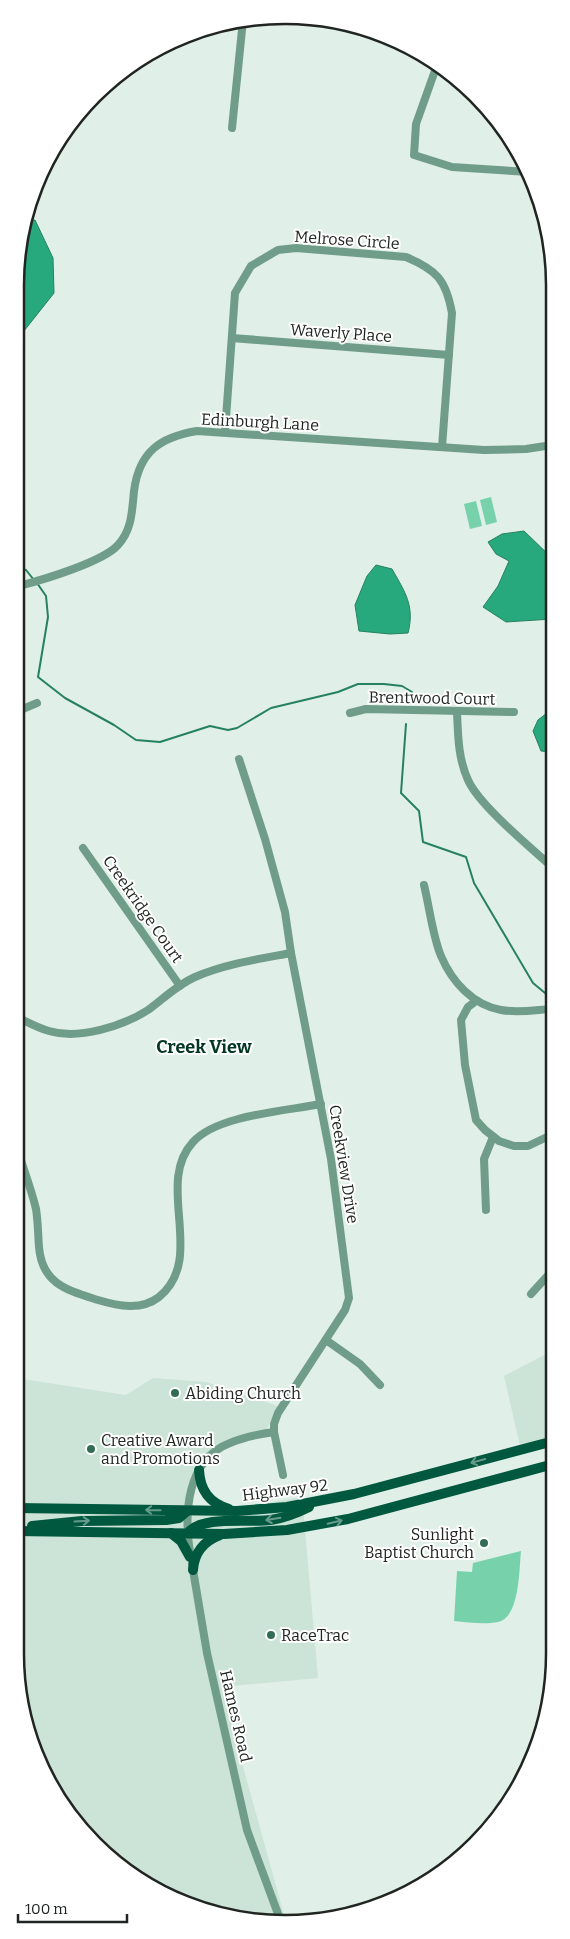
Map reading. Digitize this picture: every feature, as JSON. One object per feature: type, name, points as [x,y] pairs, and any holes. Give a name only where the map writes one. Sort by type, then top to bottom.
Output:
[{"type":"main road","name":"Highway 92","points":[[24,1508],[237,1511],[280,1508],[354,1494],[546,1443]]},
{"type":"main road","points":[[24,1531],[224,1534],[274,1532],[326,1524],[546,1466]]},
{"type":"main road","points":[[199,1470],[201,1482],[207,1496],[219,1505],[237,1511]]},
{"type":"main road","points":[[188,1533],[193,1528],[204,1523],[279,1519],[318,1502]]},
{"type":"main road","points":[[24,1528],[59,1523],[166,1520],[179,1518],[187,1511]]},
{"type":"main road","points":[[171,1533],[181,1541],[190,1557]]},
{"type":"main road","points":[[193,1570],[200,1549],[213,1538],[224,1534]]},
{"type":"street","points":[[232,128],[241,28]]},
{"type":"street","points":[[434,71],[416,124],[414,155],[452,167],[520,171]]},
{"type":"street","name":"Melrose Circle","points":[[225,432],[235,293],[251,266],[278,250],[296,248],[406,257],[428,268],[442,282],[448,293],[452,313],[442,447]]},
{"type":"street","name":"Waverly Place","points":[[232,338],[449,355]]},
{"type":"street","name":"Edinburgh Lane","points":[[24,585],[57,575],[96,559],[117,547],[127,532],[132,516],[139,468],[148,454],[162,441],[177,434],[197,430],[484,450],[526,449],[546,446]]},
{"type":"street","points":[[24,708],[37,703]]},
{"type":"street","name":"Brentwood Court","points":[[350,713],[366,709],[514,712]]},
{"type":"street","points":[[457,711],[458,741],[463,766],[469,782],[505,824],[546,862]]},
{"type":"street","name":"Creekview Drive","points":[[239,759],[281,893],[335,1187],[349,1298],[346,1310],[278,1413],[274,1424],[274,1432]]},
{"type":"street","name":"Creekridge Court","points":[[83,848],[180,986]]},
{"type":"street","points":[[424,885],[440,955],[463,990],[476,1001],[488,1007],[503,1010],[546,1010]]},
{"type":"street","points":[[24,1020],[48,1031],[68,1034],[112,1027],[125,1023],[145,1012],[180,986],[212,971],[291,953]]},
{"type":"street","points":[[476,1001],[468,1007],[461,1020],[465,1065],[476,1120],[493,1137],[514,1146],[528,1146],[546,1137]]},
{"type":"street","points":[[24,1171],[36,1211],[41,1262],[52,1280],[68,1290],[114,1305],[139,1306],[152,1302],[168,1288],[179,1268],[179,1174],[184,1155],[194,1140],[210,1128],[233,1120],[321,1104]]},
{"type":"street","points":[[486,1210],[484,1159],[493,1137]]},
{"type":"street","points":[[531,1294],[546,1278]]},
{"type":"street","points":[[326,1340],[360,1364],[380,1385]]},
{"type":"street","points":[[187,1511],[191,1489],[199,1470],[210,1456],[228,1443],[255,1435],[274,1432],[283,1475]]},
{"type":"street","points":[[24,1506],[29,1508]]},
{"type":"street","name":"Hames Road","points":[[187,1511],[190,1557],[209,1662],[247,1830],[278,1915]]},
{"type":"shaded area","points":[[32,220],[35,220],[53,258],[54,293],[24,331],[24,268]]},
{"type":"shaded area","points":[[491,497],[497,522],[486,525],[480,500]]},
{"type":"shaded area","points":[[476,501],[482,526],[470,529],[464,504]]},
{"type":"shaded area","points":[[524,531],[546,552],[546,619],[506,622],[483,607],[498,586],[509,561],[496,554],[488,542],[502,534]]},
{"type":"shaded area","points":[[376,565],[392,569],[405,592],[410,615],[408,633],[390,634],[359,631],[355,605],[367,576]]},
{"type":"shaded area","points":[[546,714],[546,751],[541,751],[533,731],[538,720]]},
{"type":"shaded area","points":[[546,1354],[546,1438],[520,1446],[504,1376]]},
{"type":"shaded area","points":[[153,1378],[206,1382],[278,1406],[265,1433],[232,1441],[206,1457],[184,1516],[302,1497],[318,1678],[221,1687],[284,1915],[251,1913],[217,1906],[185,1895],[154,1880],[126,1861],[100,1839],[68,1799],[51,1770],[33,1722],[24,1671],[24,1379],[126,1395]]},
{"type":"shaded area","points":[[521,1551],[517,1592],[511,1611],[505,1618],[498,1622],[487,1623],[454,1621],[457,1571],[472,1572],[473,1563]]},
{"type":"waterway","points":[[24,569],[34,580]]},
{"type":"waterway","points":[[37,583],[46,596],[48,617],[38,677],[65,698],[114,725],[136,740],[160,742],[210,726],[228,730],[237,728],[271,708],[338,692],[358,684],[402,686],[412,692],[413,695]]},
{"type":"waterway","points":[[406,724],[401,793],[419,811],[423,842],[466,857],[474,883],[533,983],[546,994]]},
{"type":"place","name":"Abiding Church","points":[[175,1393]]},
{"type":"place","name":"Creative Award and Promotions","points":[[91,1449]]},
{"type":"place","name":"Sunlight Baptist Church","points":[[484,1543]]},
{"type":"place","name":"RaceTrac","points":[[271,1635]]},
{"type":"district","name":"Creek View","points":[[204,1047]]}]
